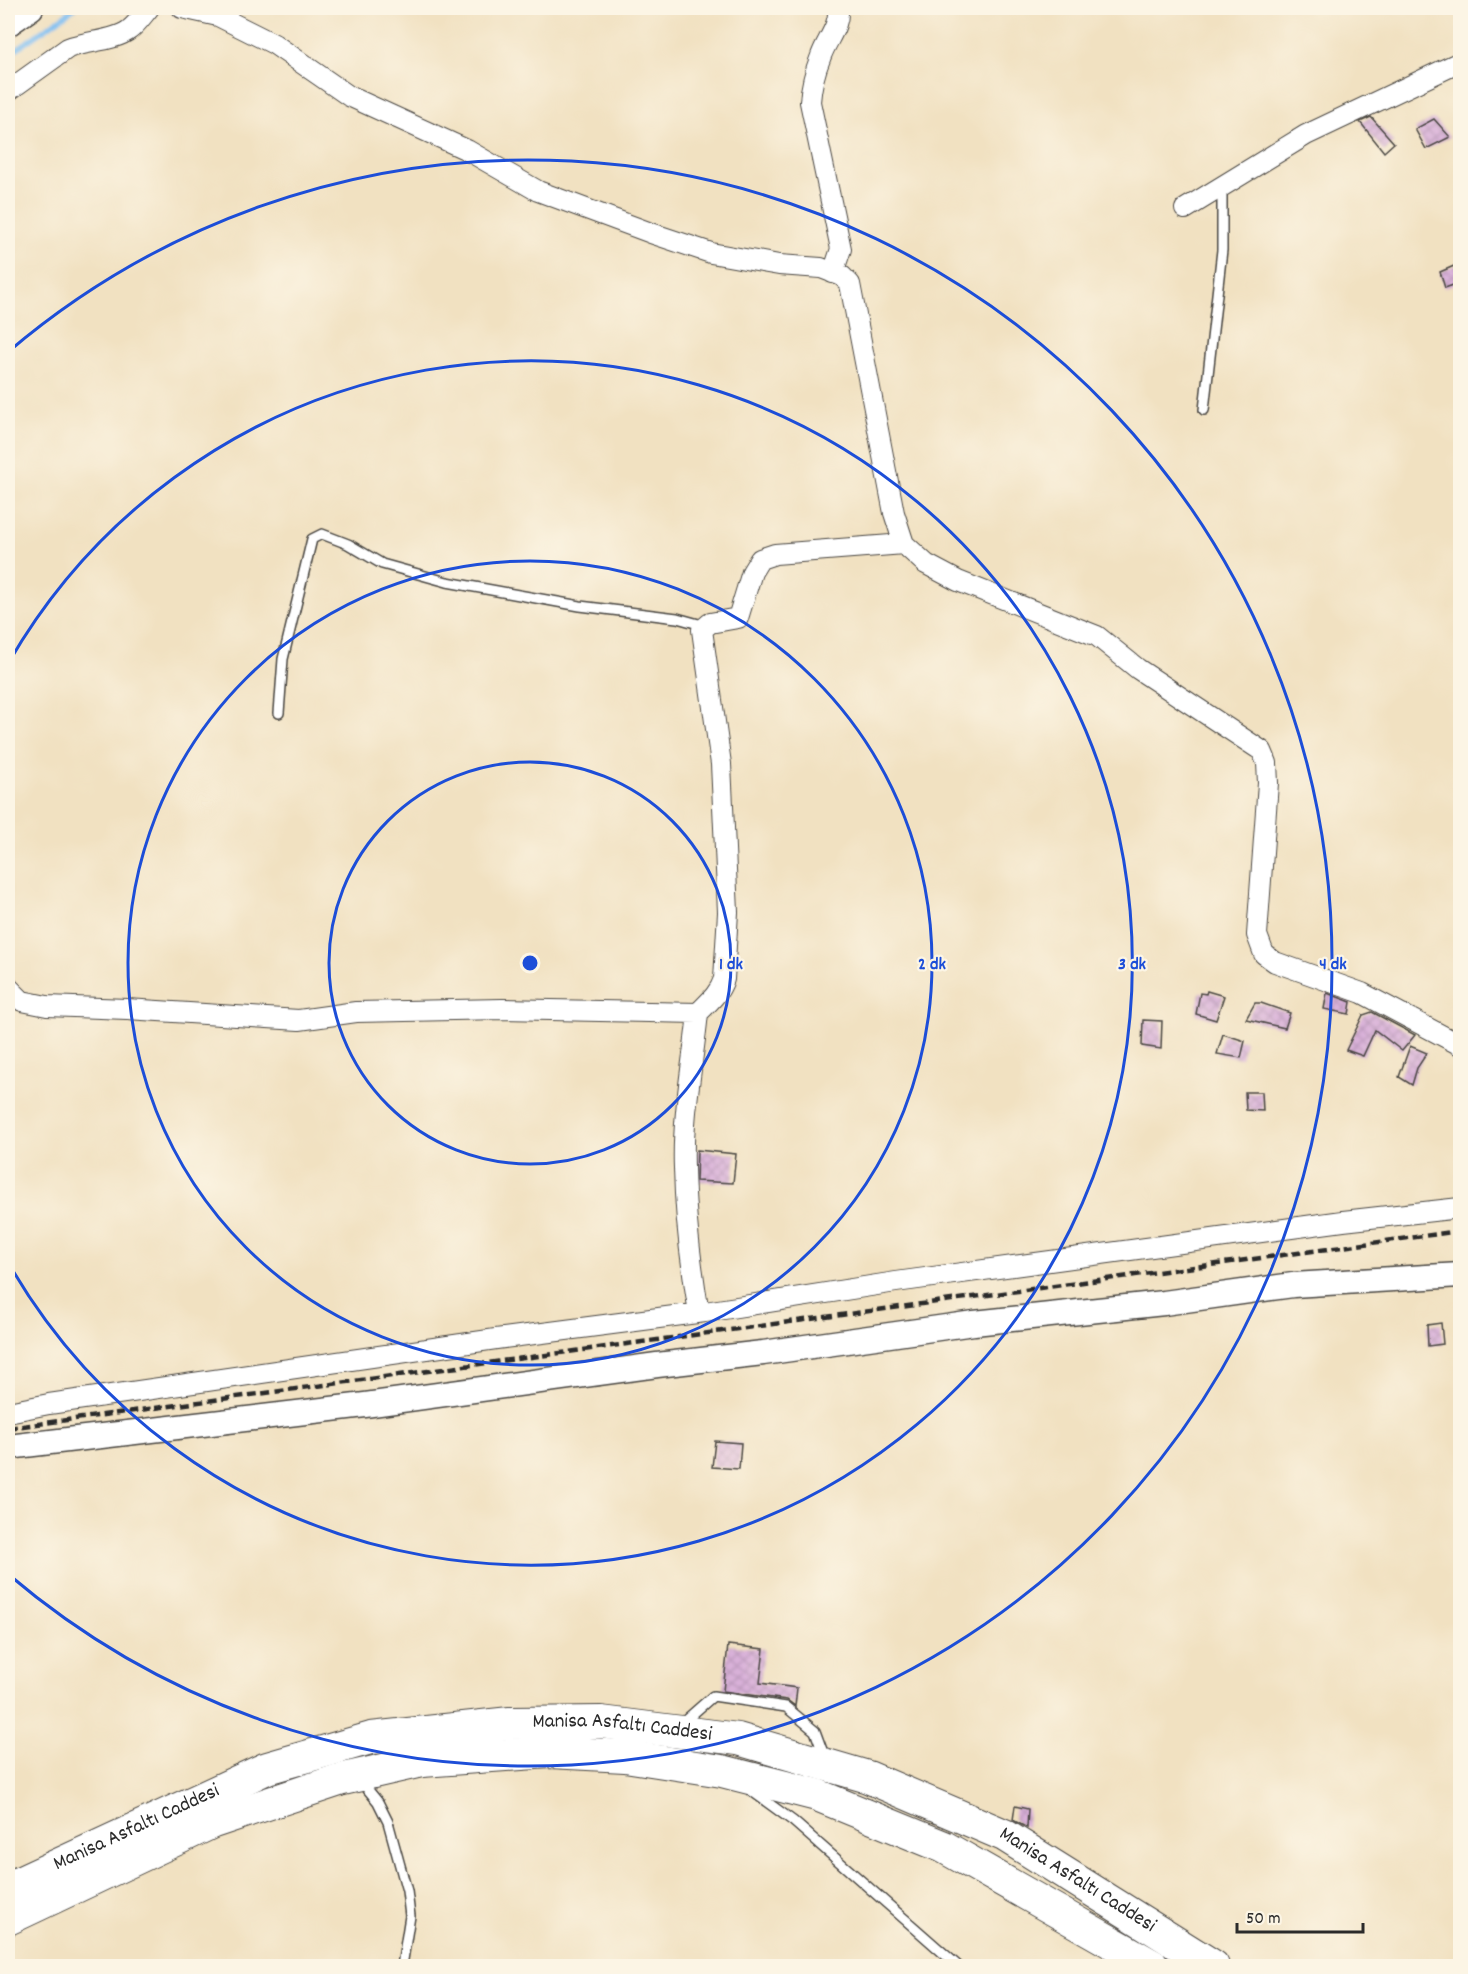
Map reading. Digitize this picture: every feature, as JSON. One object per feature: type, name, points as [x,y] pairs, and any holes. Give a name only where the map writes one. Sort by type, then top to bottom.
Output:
[{"type":"highway","name":"Manisa Asfaltı Caddesi","points":[[8,1888],[267,1768],[371,1738],[510,1723],[601,1722],[738,1739],[868,1777],[1004,1835],[1213,1966]]},
{"type":"highway","name":"Manisa Asfaltı Caddesi","points":[[8,1919],[213,1822],[339,1780],[422,1761],[550,1752],[625,1756],[722,1771],[817,1795],[944,1846],[1153,1966]]},
{"type":"street","points":[[8,24],[31,8]]},
{"type":"street","points":[[8,91],[68,48],[116,36],[129,30],[149,8]]},
{"type":"street","points":[[182,8],[218,16],[274,44],[349,96],[467,150],[538,191],[711,253],[779,265],[821,268],[842,276],[850,284],[894,513],[904,544],[926,564],[958,581],[1097,636],[1138,669],[1262,751],[1267,763],[1268,783],[1257,935],[1264,954],[1275,962],[1362,993],[1461,1045]]},
{"type":"street","points":[[833,273],[841,249],[810,102],[812,81],[827,42],[836,28],[838,8]]},
{"type":"street","points":[[1185,209],[1306,135],[1461,62]]},
{"type":"street","points":[[699,1313],[692,1271],[683,1167],[686,1121],[698,1013],[716,995],[724,979],[728,912],[721,764],[702,630],[710,623],[738,618],[752,572],[760,559],[776,554],[904,544]]},
{"type":"street","points":[[8,987],[22,1001],[47,1006],[299,1020],[356,1012],[502,1009],[698,1013]]},
{"type":"street","points":[[8,1412],[49,1404],[496,1339],[699,1313],[908,1281],[1343,1221],[1461,1209]]},
{"type":"street","points":[[8,1448],[763,1353],[974,1323],[1164,1303],[1293,1285],[1461,1275]]},
{"type":"lane","points":[[1204,410],[1222,250],[1222,186]]},
{"type":"lane","points":[[279,713],[283,658],[293,615],[312,539],[322,534],[348,544],[382,564],[447,582],[580,606],[677,618],[706,626]]},
{"type":"lane","points":[[673,1731],[713,1696],[786,1707],[815,1731],[828,1766]]},
{"type":"lane","points":[[722,1771],[793,1821],[958,1966]]},
{"type":"lane","points":[[357,1776],[378,1802],[388,1822],[407,1891],[410,1916],[402,1966]]},
{"type":"building","points":[[1371,117],[1394,143],[1384,152],[1360,122]]},
{"type":"building","points":[[1434,119],[1450,137],[1426,149],[1415,129]]},
{"type":"building","points":[[1461,263],[1461,282],[1445,288],[1440,272]]},
{"type":"building","points":[[1207,991],[1224,996],[1216,1020],[1196,1014],[1200,993],[1206,994]]},
{"type":"building","points":[[1327,993],[1351,1002],[1349,1014],[1324,1009]]},
{"type":"building","points":[[1255,1003],[1290,1013],[1285,1028],[1246,1019]]},
{"type":"building","points":[[1372,1012],[1415,1035],[1402,1051],[1375,1030],[1363,1056],[1346,1050],[1363,1015]]},
{"type":"building","points":[[1143,1020],[1162,1021],[1161,1049],[1142,1046]]},
{"type":"building","points":[[1223,1034],[1245,1041],[1241,1058],[1217,1054]]},
{"type":"building","points":[[1410,1046],[1427,1053],[1417,1068],[1412,1085],[1399,1077]]},
{"type":"building","points":[[1245,1092],[1262,1092],[1263,1111],[1246,1110]]},
{"type":"building","points":[[697,1150],[736,1154],[733,1183],[696,1181]]},
{"type":"building","points":[[1441,1323],[1443,1344],[1428,1346],[1427,1325]]},
{"type":"building","points":[[715,1441],[741,1443],[739,1469],[712,1467]]},
{"type":"building","points":[[728,1645],[764,1649],[760,1683],[797,1688],[795,1706],[787,1700],[723,1691]]},
{"type":"building","points":[[1015,1806],[1028,1809],[1027,1828],[1013,1820]]},
{"type":"waterway","points":[[8,55],[75,8]]},
{"type":"railway","points":[[8,1428],[1460,1231]]}]
